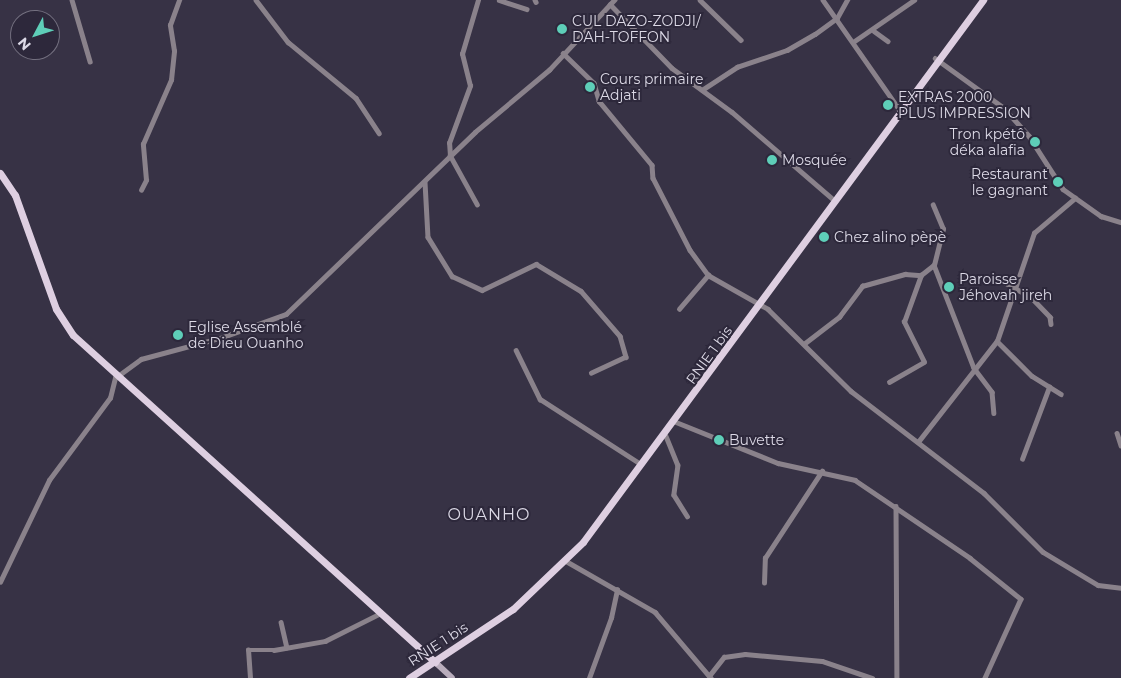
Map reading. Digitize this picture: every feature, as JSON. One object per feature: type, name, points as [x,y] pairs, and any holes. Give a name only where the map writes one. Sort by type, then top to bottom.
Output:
[{"type":"main road","name":"RNIE 1 bis","points":[[408,678],[513,609],[566,561],[666,436],[935,58],[983,0]]},
{"type":"main road","points":[[0,173],[32,235],[63,323],[115,378],[452,678]]},
{"type":"street","points":[[72,0],[90,61]]},
{"type":"street","points":[[141,190],[146,180],[143,144],[171,80],[174,51],[170,25],[179,0]]},
{"type":"street","points":[[256,0],[288,42],[356,98],[379,133]]},
{"type":"street","points":[[477,205],[450,156],[449,143],[470,86],[462,54],[478,0]]},
{"type":"street","points":[[498,0],[527,9]]},
{"type":"street","points":[[0,582],[49,480],[110,398],[115,378],[140,358],[223,337],[286,314],[450,156],[563,53],[614,0]]},
{"type":"street","points":[[700,0],[741,40]]},
{"type":"street","points":[[822,0],[837,18],[899,109]]},
{"type":"street","points":[[702,90],[737,67],[787,50],[837,18],[847,0]]},
{"type":"street","points":[[853,42],[874,31],[882,20],[914,0]]},
{"type":"street","points":[[610,4],[672,68],[702,90],[834,200]]},
{"type":"street","points":[[874,31],[888,41]]},
{"type":"street","points":[[563,53],[594,83],[599,101],[652,166],[654,178],[690,250],[708,275],[760,304],[805,343],[845,385],[984,493],[1043,552],[1098,585],[1121,588]]},
{"type":"street","points":[[935,58],[1004,108],[1029,136],[1052,177],[1075,198],[1121,222]]},
{"type":"street","points":[[425,182],[428,237],[452,276],[482,290],[536,264],[581,291],[620,336],[626,357],[592,373]]},
{"type":"street","points":[[918,442],[975,363],[997,342],[1034,233],[1075,198]]},
{"type":"street","points":[[933,205],[943,229],[934,265],[975,363],[975,372],[995,397],[994,413]]},
{"type":"street","points":[[805,343],[839,317],[866,283],[921,275],[934,265]]},
{"type":"street","points":[[679,309],[708,275]]},
{"type":"street","points":[[889,382],[924,362],[904,322],[921,275]]},
{"type":"street","points":[[1004,282],[1031,297],[1050,317],[1051,324]]},
{"type":"street","points":[[997,342],[1049,387],[1061,394]]},
{"type":"street","points":[[516,350],[540,399],[643,465]]},
{"type":"street","points":[[1022,459],[1049,387]]},
{"type":"street","points":[[676,422],[750,454],[855,480],[896,506],[1021,599],[985,678]]},
{"type":"street","points":[[1117,433],[1121,445]]},
{"type":"street","points":[[666,436],[678,465],[674,496],[687,516]]},
{"type":"street","points":[[764,583],[765,558],[822,471]]},
{"type":"street","points":[[896,506],[897,678]]},
{"type":"street","points":[[566,561],[666,622],[710,677],[724,657],[745,654],[822,661],[872,678]]},
{"type":"street","points":[[589,678],[616,590]]},
{"type":"street","points":[[250,678],[247,651],[326,641],[379,614]]},
{"type":"street","points":[[281,622],[287,647]]},
{"type":"place","name":"CUL DAZO-ZODJI/ DAH-TOFFON","points":[[562,29]]},
{"type":"place","name":"Cours primaire Adjati","points":[[590,87]]},
{"type":"place","name":"EXTRAS 2000 PLUS IMPRESSION","points":[[888,105]]},
{"type":"place","name":"Tron kpétô déka alafia","points":[[1035,142]]},
{"type":"place","name":"Mosquée","points":[[772,160]]},
{"type":"place","name":"Restaurant le gagnant","points":[[1058,182]]},
{"type":"place","name":"Chez alino pèpè","points":[[824,237]]},
{"type":"place","name":"Paroisse Jéhovah jireh","points":[[949,287]]},
{"type":"place","name":"Eglise Assemblé de Dieu Ouanho","points":[[178,335]]},
{"type":"place","name":"Buvette","points":[[719,440]]},
{"type":"district","name":"OUANHO","points":[[489,515]]}]
